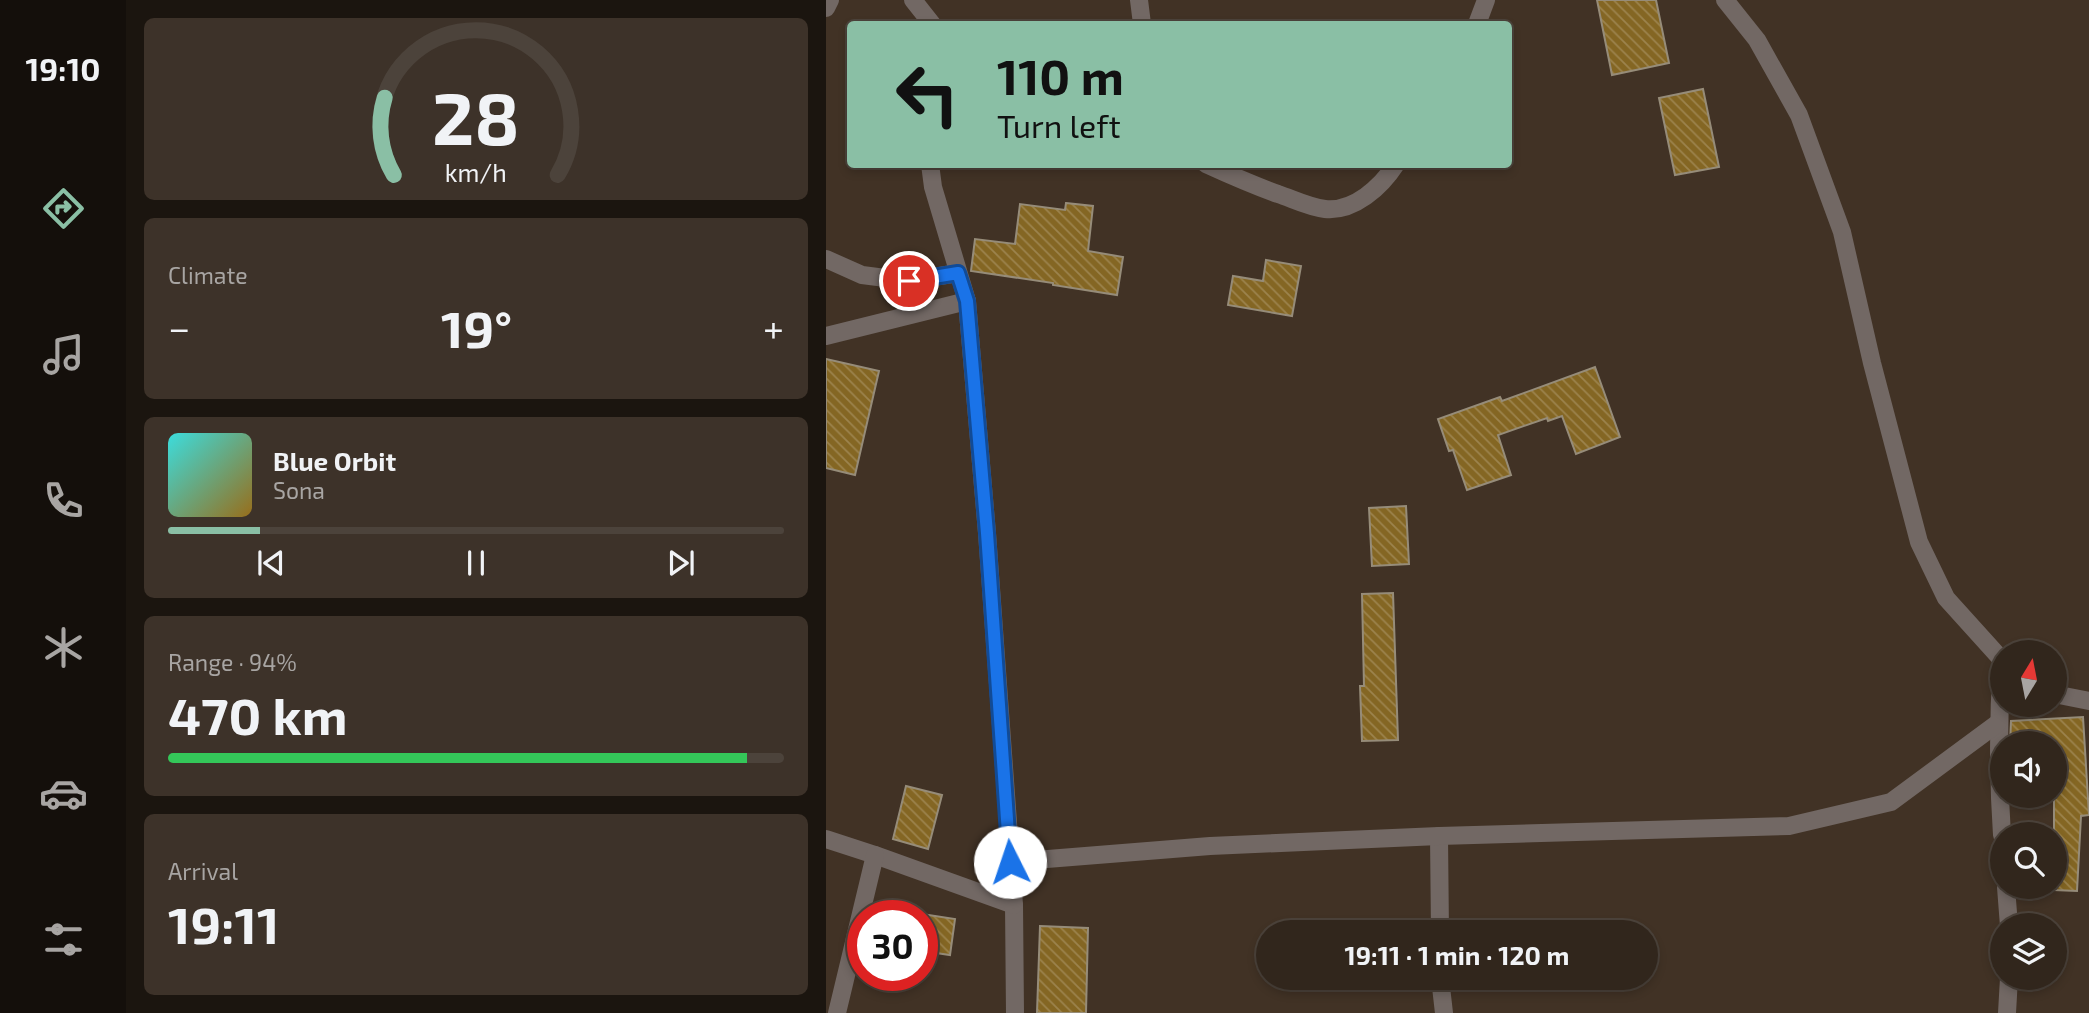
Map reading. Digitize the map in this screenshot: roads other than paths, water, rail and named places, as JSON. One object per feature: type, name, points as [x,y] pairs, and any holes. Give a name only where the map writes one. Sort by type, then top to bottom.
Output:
[{"type":"street","points":[[826,8],[830,0]]},
{"type":"street","points":[[1139,0],[1142,21]]},
{"type":"street","points":[[1477,21],[1486,0]]},
{"type":"street","points":[[1726,0],[1757,40],[1799,115],[1842,232],[1872,363],[1919,542],[1946,598],[2002,660],[1998,723],[2001,822]]},
{"type":"street","points":[[931,168],[933,187],[967,301],[1014,905],[1015,1013]]},
{"type":"street","points":[[1216,168],[1310,206],[1327,209],[1346,206],[1368,195],[1388,177],[1394,168]]},
{"type":"street","points":[[826,259],[862,275],[909,281],[958,273]]},
{"type":"street","points":[[826,336],[967,301]]},
{"type":"street","points":[[2067,697],[2089,701]]},
{"type":"street","points":[[1010,862],[1210,846],[1789,826],[1891,802],[1998,723]]},
{"type":"street","points":[[1439,836],[1440,920]]},
{"type":"street","points":[[826,839],[1014,905]]},
{"type":"street","points":[[837,1013],[875,855]]},
{"type":"street","points":[[1433,1013],[1438,990]]},
{"type":"street","points":[[1441,990],[1444,1013]]},
{"type":"street","points":[[2007,1013],[2008,990]]}]
